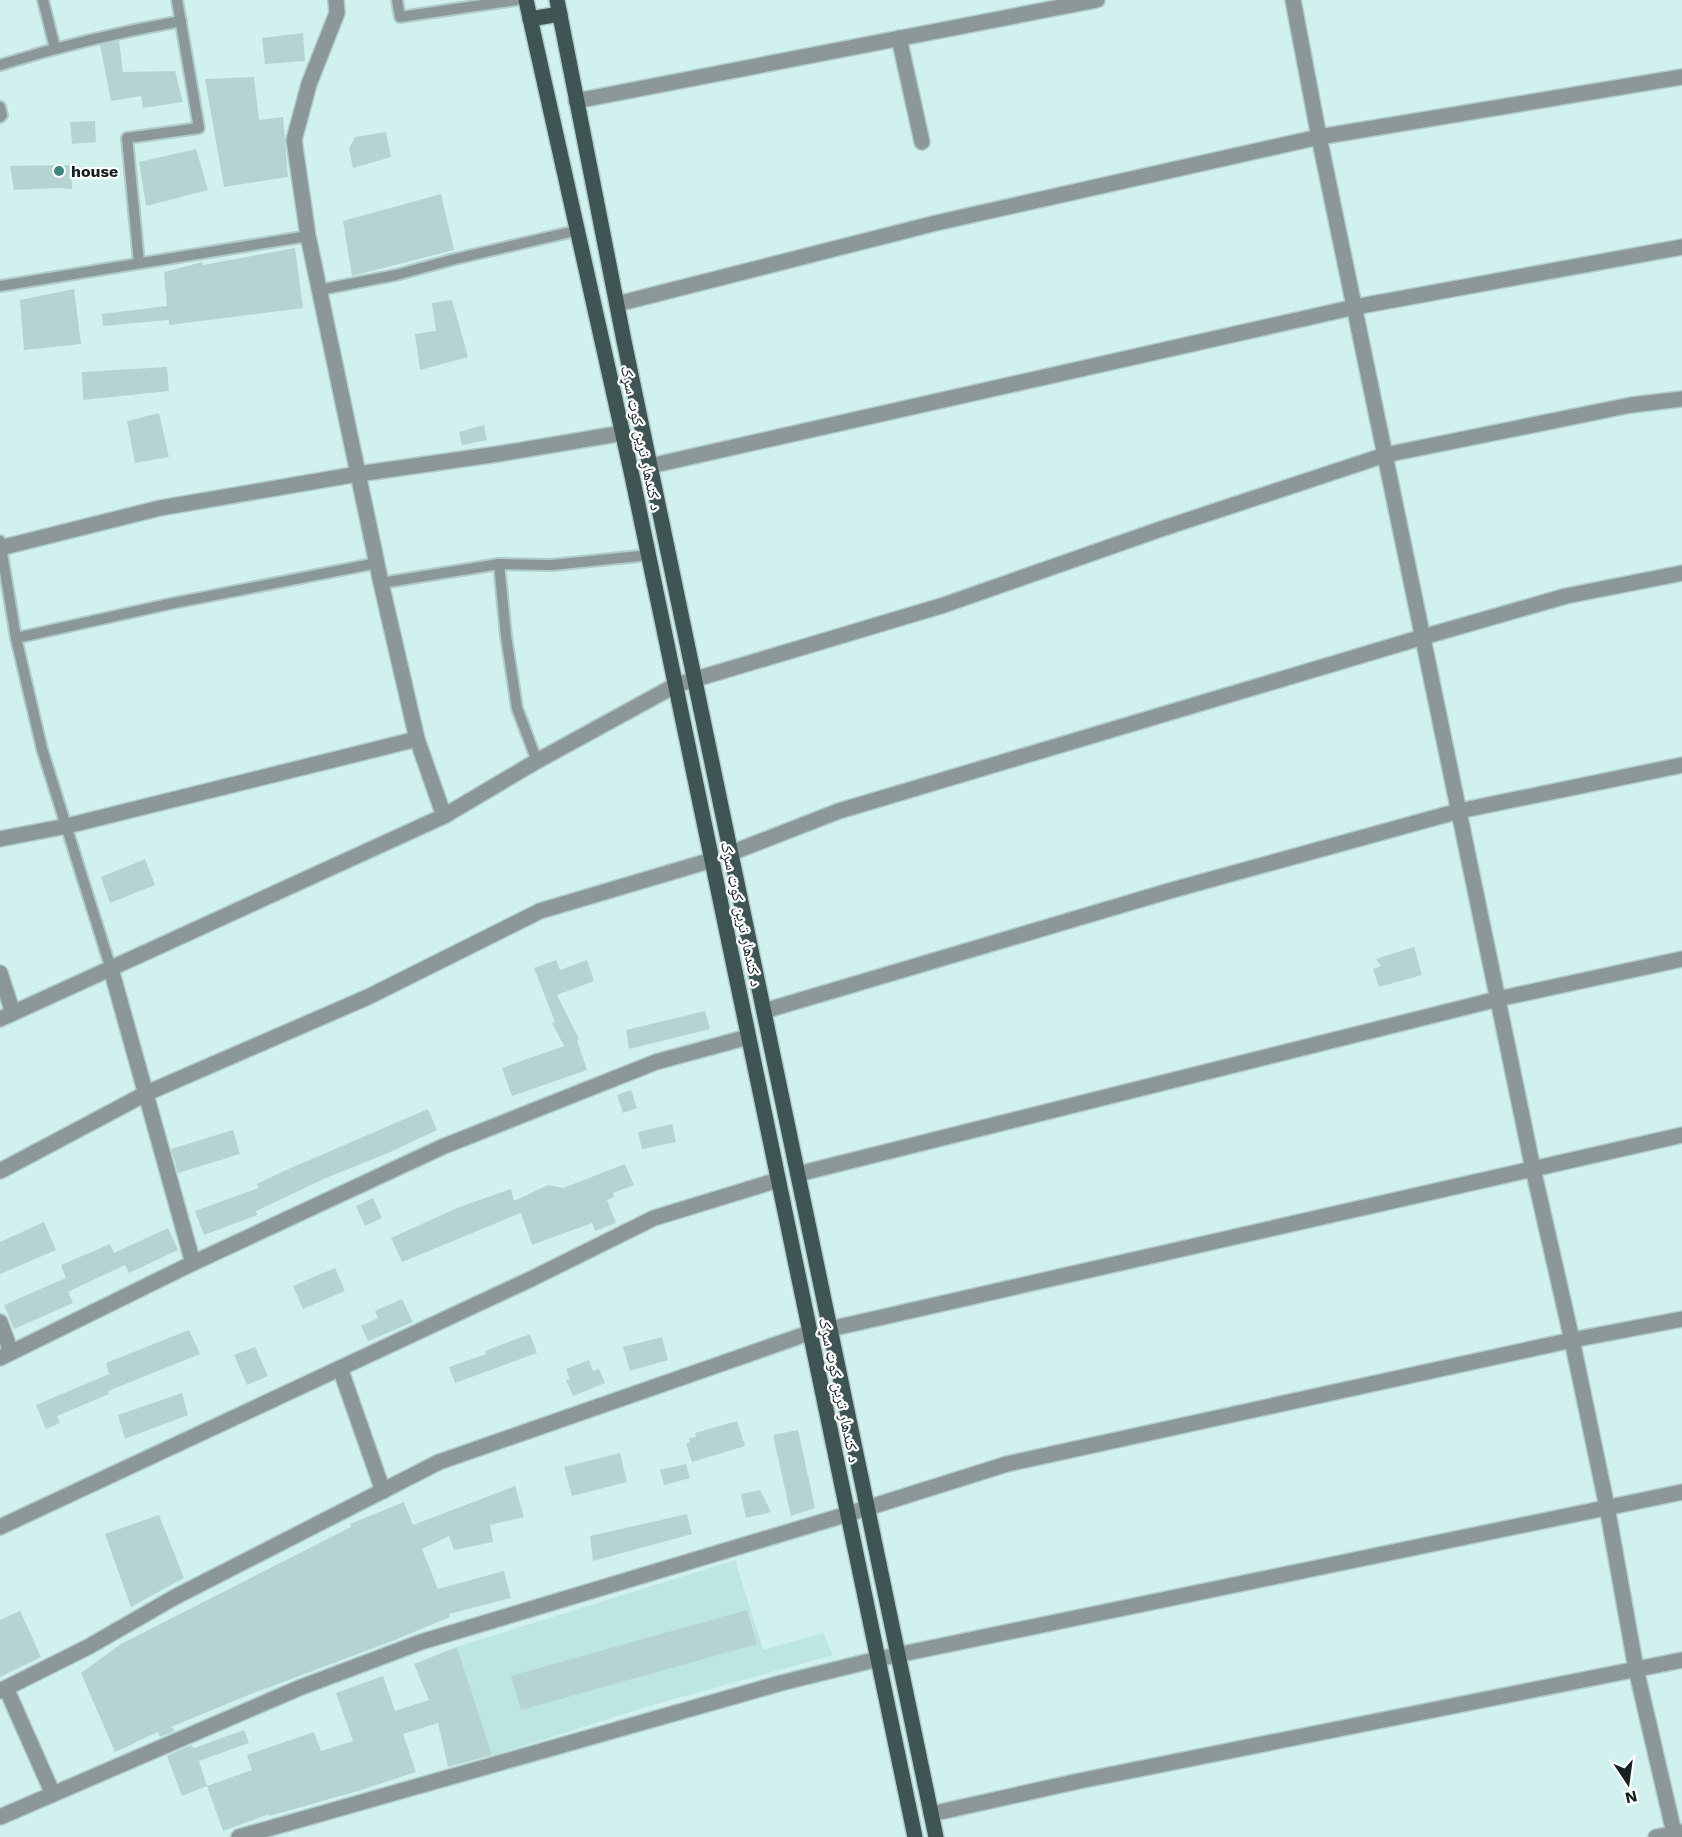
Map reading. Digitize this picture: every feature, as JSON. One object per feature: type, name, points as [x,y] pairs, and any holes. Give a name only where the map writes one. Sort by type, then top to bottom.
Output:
[{"type":"main road","name":"د کندهار ترين کوټ سړک","points":[[526,0],[579,230],[676,685],[878,1659],[910,1836]]},
{"type":"main road","name":"د کندهار ترين کوټ سړک","points":[[558,7],[650,466],[936,1837]]},
{"type":"main road","points":[[530,20],[558,7]]},
{"type":"main road","points":[[758,1084],[778,1079]]},
{"type":"street","points":[[336,0],[337,13],[309,84],[294,140],[308,236],[381,583],[417,739],[444,816]]},
{"type":"street","points":[[576,101],[1097,0]]},
{"type":"street","points":[[1293,0],[1319,137],[1533,1169],[1607,1507],[1636,1669],[1677,1834],[1656,1837]]},
{"type":"street","points":[[899,38],[922,142]]},
{"type":"street","points":[[617,304],[936,223],[1319,137],[1682,77]]},
{"type":"street","points":[[650,466],[1355,307],[1682,247]]},
{"type":"street","points":[[0,973],[6,1016],[444,816],[537,761],[676,685],[944,605],[1161,529],[1385,455],[1632,405],[1682,399]]},
{"type":"street","points":[[1,545],[160,508],[358,474],[623,433]]},
{"type":"street","points":[[731,853],[839,811],[1423,638],[1566,596],[1682,573]]},
{"type":"street","points":[[0,839],[67,826],[417,739]]},
{"type":"street","points":[[764,1011],[1169,891],[1459,811],[1682,765]]},
{"type":"street","points":[[0,1171],[147,1093],[368,997],[540,911],[712,860]]},
{"type":"street","points":[[798,1174],[1498,999],[1682,959]]},
{"type":"street","points":[[111,969],[193,1263]]},
{"type":"street","points":[[0,1322],[6,1355],[193,1263],[453,1143],[657,1062],[748,1037]]},
{"type":"street","points":[[830,1329],[1682,1135]]},
{"type":"street","points":[[0,1527],[531,1279],[654,1218],[777,1180]]},
{"type":"street","points":[[0,1816],[299,1688],[421,1642],[1007,1464],[1572,1340],[1682,1319]]},
{"type":"street","points":[[53,1794],[3,1689],[88,1647],[175,1597],[439,1462],[809,1333]]},
{"type":"street","points":[[340,1368],[383,1491]]},
{"type":"street","points":[[239,1837],[781,1683],[878,1659],[1682,1492]]},
{"type":"street","points":[[931,1814],[1091,1778],[1682,1660]]},
{"type":"lane","points":[[43,0],[55,48]]},
{"type":"lane","points":[[139,263],[127,138],[199,128],[177,0]]},
{"type":"lane","points":[[397,0],[400,17],[516,0]]},
{"type":"lane","points":[[0,65],[118,32],[181,21]]},
{"type":"lane","points":[[0,107],[3,115],[0,117]]},
{"type":"lane","points":[[319,290],[396,276],[455,259],[579,230]]},
{"type":"lane","points":[[0,286],[308,236]]},
{"type":"lane","points":[[1,545],[16,638],[42,749],[111,969]]},
{"type":"lane","points":[[381,583],[499,564],[552,565],[648,555]]},
{"type":"lane","points":[[16,638],[170,604],[377,563]]},
{"type":"lane","points":[[499,564],[506,636],[517,708],[537,761]]},
{"type":"shaded area","points":[[735,1560],[763,1650],[823,1633],[833,1655],[649,1706],[492,1756],[457,1647]]},
{"type":"building","points":[[303,33],[305,61],[265,64],[262,38]]},
{"type":"building","points":[[119,41],[123,72],[175,71],[183,102],[143,108],[141,96],[111,101],[100,45]]},
{"type":"building","points":[[254,77],[259,120],[283,117],[288,177],[224,187],[205,79]]},
{"type":"building","points":[[95,121],[96,142],[72,144],[70,122]]},
{"type":"building","points":[[386,132],[391,157],[353,168],[349,149],[355,137]]},
{"type":"building","points":[[196,149],[208,190],[146,206],[139,162]]},
{"type":"building","points":[[71,165],[72,189],[14,190],[10,166]]},
{"type":"building","points":[[441,194],[454,250],[352,276],[343,221]]},
{"type":"building","points":[[295,248],[303,308],[169,325],[169,320],[103,326],[102,314],[167,306],[164,272],[202,262],[203,265]]},
{"type":"building","points":[[74,289],[81,344],[24,350],[20,300]]},
{"type":"building","points":[[452,300],[468,357],[420,370],[415,334],[436,331],[432,303]]},
{"type":"building","points":[[167,367],[169,391],[83,400],[82,372]]},
{"type":"building","points":[[159,413],[169,457],[135,463],[127,421]]},
{"type":"building","points":[[484,425],[487,440],[462,445],[459,432]]},
{"type":"building","points":[[145,859],[155,885],[110,903],[101,877]]},
{"type":"building","points":[[1414,947],[1422,975],[1379,987],[1373,969],[1381,966],[1376,959]]},
{"type":"building","points":[[556,960],[560,970],[587,960],[594,981],[557,995],[579,1039],[577,1040],[587,1070],[512,1096],[502,1068],[564,1046],[552,1023],[555,1022],[534,968]]},
{"type":"building","points":[[705,1011],[710,1029],[629,1049],[626,1030]]},
{"type":"building","points":[[631,1090],[637,1108],[623,1113],[617,1095]]},
{"type":"building","points":[[428,1109],[437,1130],[256,1211],[257,1215],[204,1235],[195,1211],[259,1188],[257,1184],[284,1171]]},
{"type":"building","points":[[672,1124],[676,1142],[642,1149],[638,1132]]},
{"type":"building","points":[[233,1130],[240,1154],[178,1173],[171,1149]]},
{"type":"building","points":[[625,1164],[634,1185],[613,1193],[614,1197],[607,1200],[616,1223],[595,1231],[592,1223],[532,1245],[521,1213],[402,1262],[391,1238],[457,1208],[511,1189],[514,1201],[548,1185],[563,1188]]},
{"type":"building","points":[[373,1198],[382,1218],[365,1226],[356,1206]]},
{"type":"building","points":[[44,1222],[56,1250],[0,1274],[0,1242]]},
{"type":"building","points":[[168,1228],[178,1250],[129,1273],[125,1265],[68,1292],[73,1303],[14,1329],[4,1305],[66,1278],[61,1265],[110,1244],[114,1253]]},
{"type":"building","points":[[335,1268],[345,1291],[303,1309],[293,1286]]},
{"type":"building","points":[[402,1299],[413,1322],[368,1341],[361,1326],[378,1318],[375,1311]]},
{"type":"building","points":[[189,1330],[200,1354],[108,1391],[109,1394],[57,1416],[60,1423],[46,1429],[36,1405],[109,1374],[106,1363]]},
{"type":"building","points":[[530,1334],[537,1353],[455,1383],[449,1367],[486,1354],[485,1351]]},
{"type":"building","points":[[662,1337],[668,1360],[630,1371],[623,1347]]},
{"type":"building","points":[[255,1347],[268,1376],[247,1385],[234,1355]]},
{"type":"building","points":[[589,1360],[593,1371],[599,1369],[605,1383],[573,1396],[566,1380],[570,1379],[566,1369]]},
{"type":"building","points":[[182,1393],[188,1415],[125,1439],[118,1415]]},
{"type":"building","points":[[737,1421],[745,1446],[692,1462],[686,1444],[690,1442],[689,1438],[696,1437],[695,1433]]},
{"type":"building","points":[[798,1430],[815,1508],[791,1516],[773,1435]]},
{"type":"building","points":[[620,1453],[627,1482],[572,1496],[564,1467]]},
{"type":"building","points":[[686,1464],[690,1478],[664,1485],[660,1470]]},
{"type":"building","points":[[515,1486],[524,1517],[490,1525],[493,1542],[454,1550],[449,1536],[422,1549],[438,1589],[504,1571],[511,1598],[449,1614],[450,1617],[395,1640],[171,1727],[175,1731],[160,1737],[158,1732],[115,1752],[81,1673],[121,1644],[351,1527],[350,1524],[404,1502],[413,1525]]},
{"type":"building","points":[[760,1490],[771,1512],[746,1518],[741,1494]]},
{"type":"building","points":[[687,1514],[692,1534],[593,1561],[590,1536]]},
{"type":"building","points":[[159,1515],[184,1578],[131,1607],[105,1534]]},
{"type":"building","points":[[747,1610],[757,1644],[521,1710],[511,1676]]},
{"type":"building","points":[[20,1611],[41,1657],[0,1677],[0,1620]]},
{"type":"building","points":[[457,1647],[492,1755],[448,1767],[438,1723],[403,1734],[416,1772],[358,1791],[269,1816],[269,1814],[223,1831],[207,1786],[252,1770],[247,1755],[314,1732],[321,1751],[353,1741],[336,1693],[383,1676],[395,1711],[429,1700],[414,1664]]},
{"type":"building","points":[[244,1730],[249,1743],[199,1761],[207,1786],[182,1796],[167,1756],[191,1745],[194,1748]]},
{"type":"place","name":"house","points":[[59,171]]}]
